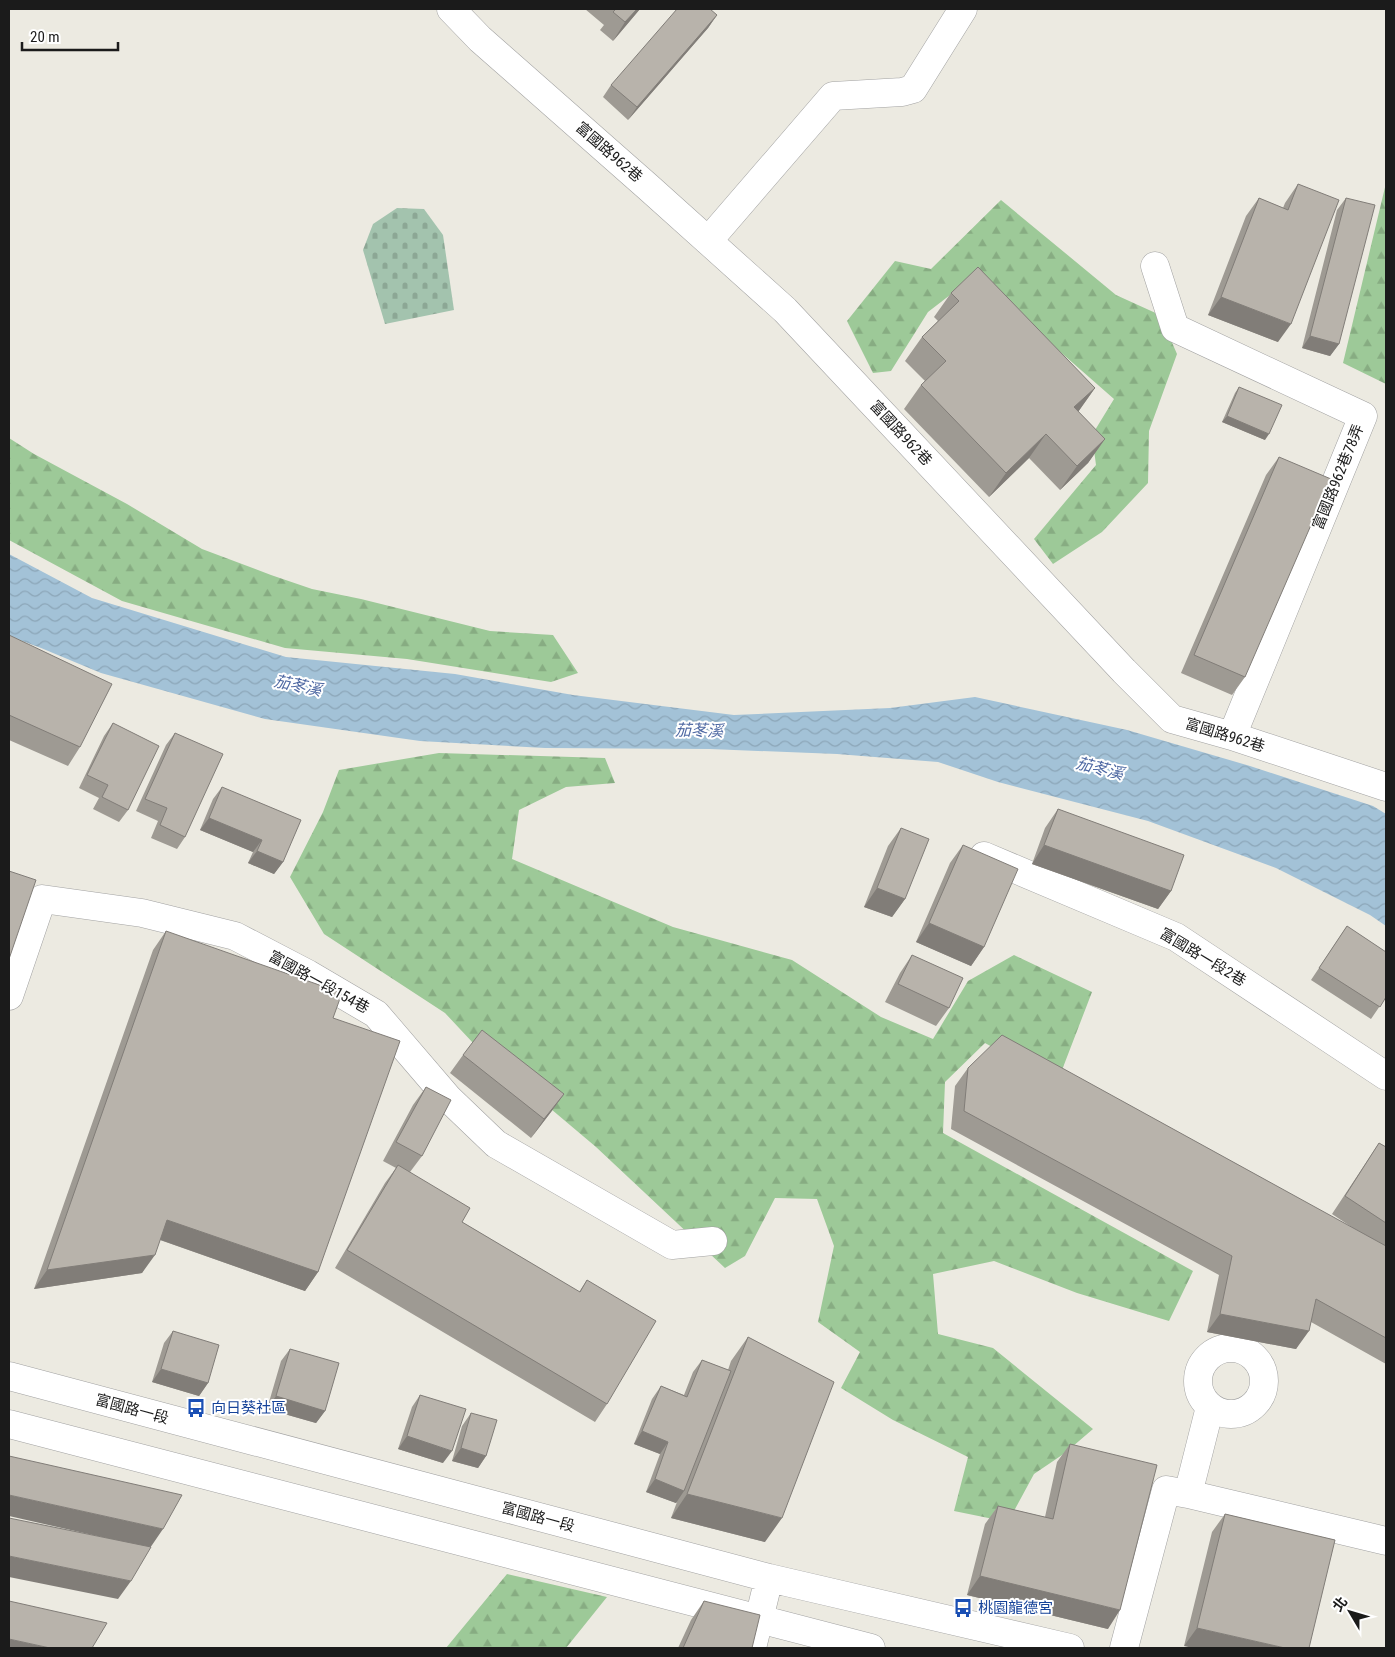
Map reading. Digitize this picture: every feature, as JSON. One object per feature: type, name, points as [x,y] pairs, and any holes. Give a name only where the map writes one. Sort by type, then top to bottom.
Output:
[{"type":"street","name":"富國路962巷","points":[[450,9],[480,39],[785,310],[1124,671],[1172,719],[1232,736],[1386,787]]},
{"type":"street","points":[[708,241],[833,96],[902,92],[913,89],[963,9]]},
{"type":"street","name":"富國路962巷78弄","points":[[1154,266],[1174,328],[1363,416],[1232,736]]},
{"type":"street","name":"富國路一段2巷","points":[[978,854],[1176,937],[1386,1076]]},
{"type":"street","name":"富國路一段154巷","points":[[9,996],[42,899],[142,913],[235,936],[308,974],[376,1014],[448,1098],[496,1144],[672,1245],[713,1241]]},
{"type":"street","name":"富國路一段","points":[[9,1376],[769,1578],[1070,1648]]},
{"type":"street","points":[[1188,1494],[1210,1407]]},
{"type":"street","points":[[9,1424],[870,1648]]},
{"type":"street","points":[[1124,1648],[1166,1490],[1386,1541]]},
{"type":"street","points":[[752,1648],[769,1578]]},
{"type":"green space","points":[[1386,183],[1386,384],[1343,363]]},
{"type":"green space","points":[[1001,200],[1116,295],[1160,315],[1177,354],[1149,431],[1148,483],[1102,532],[1053,564],[1034,539],[1096,465],[1092,435],[1114,399],[976,275],[928,312],[891,371],[873,373],[847,321],[895,261],[931,269]]},
{"type":"green space","points":[[397,208],[424,209],[443,235],[454,310],[385,324],[363,250],[373,224]]},
{"type":"green space","points":[[9,438],[34,454],[127,504],[202,549],[312,589],[361,599],[490,631],[553,635],[578,673],[551,682],[407,659],[285,648],[122,601],[9,540]]},
{"type":"green space","points":[[439,753],[605,758],[615,783],[566,787],[519,810],[512,859],[673,927],[792,960],[881,1017],[933,1039],[968,981],[1014,955],[1092,992],[1057,1083],[985,1043],[945,1082],[943,1133],[1193,1271],[1169,1321],[1077,1293],[994,1261],[933,1274],[938,1334],[993,1348],[1093,1429],[1065,1453],[1034,1474],[1008,1522],[954,1511],[968,1457],[893,1420],[841,1388],[860,1352],[818,1322],[834,1246],[817,1199],[775,1198],[745,1256],[725,1268],[596,1147],[474,1044],[445,1013],[324,934],[290,877],[323,812],[339,770]]},
{"type":"green space","points":[[507,1574],[607,1597],[566,1648],[446,1648]]},
{"type":"water","name":"茄苳溪","points":[[9,554],[92,598],[286,657],[455,674],[573,695],[734,715],[890,708],[975,697],[1127,730],[1250,766],[1373,806],[1386,814],[1386,926],[1370,915],[1276,868],[1148,821],[998,782],[938,762],[837,754],[710,749],[545,748],[420,741],[265,719],[101,673],[9,636]]},
{"type":"building","points":[[616,9],[637,9],[625,22],[613,12]]},
{"type":"building","points":[[677,9],[710,9],[717,15],[637,107],[611,85]]},
{"type":"building","points":[[1298,184],[1339,200],[1291,324],[1221,297],[1259,198],[1288,210]]},
{"type":"building","points":[[1346,198],[1375,205],[1339,344],[1310,336]]},
{"type":"building","points":[[978,267],[1095,388],[1074,407],[1105,439],[1077,466],[1046,434],[1006,473],[921,385],[946,361],[922,337],[959,301],[951,293]]},
{"type":"building","points":[[1239,387],[1282,405],[1269,434],[1227,416]]},
{"type":"building","points":[[1279,457],[1331,479],[1245,677],[1194,655]]},
{"type":"building","points":[[9,635],[112,684],[80,747],[9,715]]},
{"type":"building","points":[[113,723],[159,746],[128,810],[102,797],[108,785],[87,775]]},
{"type":"building","points":[[175,733],[223,754],[185,837],[160,825],[167,808],[145,799]]},
{"type":"building","points":[[222,787],[301,820],[283,862],[257,851],[262,840],[209,818]]},
{"type":"building","points":[[1058,809],[1184,855],[1171,891],[1044,845]]},
{"type":"building","points":[[901,828],[929,839],[905,899],[877,888]]},
{"type":"building","points":[[963,845],[1018,869],[984,947],[929,923]]},
{"type":"building","points":[[9,871],[36,880],[9,959]]},
{"type":"building","points":[[1347,926],[1386,952],[1386,997],[1380,1007],[1319,968]]},
{"type":"building","points":[[166,931],[342,993],[333,1018],[400,1041],[318,1272],[167,1220],[155,1255],[47,1270]]},
{"type":"building","points":[[912,955],[963,978],[949,1008],[898,984]]},
{"type":"building","points":[[482,1030],[564,1094],[544,1119],[463,1055]]},
{"type":"building","points":[[1002,1035],[1386,1246],[1386,1338],[1316,1299],[1309,1331],[1220,1314],[1232,1256],[964,1111],[968,1068]]},
{"type":"building","points":[[426,1087],[451,1100],[422,1156],[396,1142]]},
{"type":"building","points":[[1379,1143],[1386,1147],[1386,1223],[1345,1196]]},
{"type":"building","points":[[398,1165],[470,1208],[462,1222],[580,1292],[587,1280],[656,1321],[607,1404],[347,1250]]},
{"type":"building","points":[[173,1331],[219,1345],[208,1383],[161,1369]]},
{"type":"building","points":[[748,1337],[834,1382],[782,1518],[687,1494]]},
{"type":"building","points":[[290,1349],[339,1363],[325,1411],[276,1396]]},
{"type":"building","points":[[702,1360],[731,1371],[684,1491],[655,1479],[668,1442],[642,1431],[661,1386],[687,1397]]},
{"type":"building","points":[[420,1395],[466,1409],[452,1451],[407,1436]]},
{"type":"building","points":[[471,1413],[497,1420],[486,1456],[461,1448]]},
{"type":"building","points":[[1070,1444],[1157,1465],[1120,1610],[980,1576],[998,1506],[1053,1519]]},
{"type":"building","points":[[9,1456],[182,1495],[163,1529],[9,1495]]},
{"type":"building","points":[[1225,1514],[1335,1540],[1309,1648],[1285,1648],[1197,1628]]},
{"type":"building","points":[[9,1518],[151,1547],[131,1581],[9,1556]]},
{"type":"building","points":[[9,1601],[107,1623],[92,1648],[50,1648],[9,1639]]},
{"type":"building","points":[[704,1601],[760,1615],[752,1648],[683,1648]]},
{"type":"place","name":"向日葵社區","points":[[196,1408]]},
{"type":"place","name":"桃園龍德宮","points":[[963,1608]]}]
